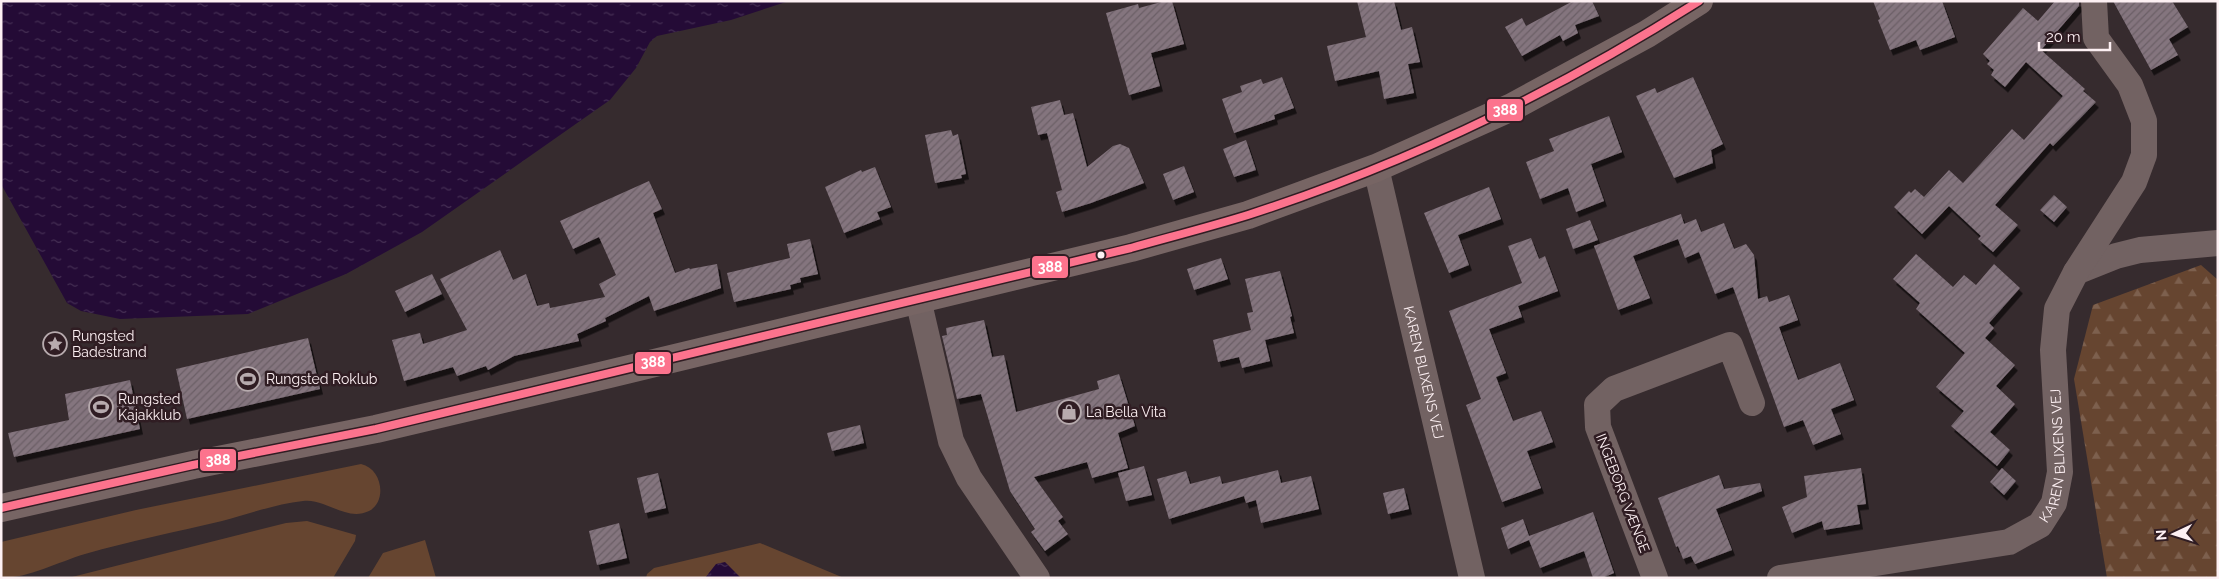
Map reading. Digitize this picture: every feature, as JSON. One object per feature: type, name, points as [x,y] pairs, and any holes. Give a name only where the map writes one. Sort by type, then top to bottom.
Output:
[{"type":"main road","points":[[1,508],[193,465],[376,429],[1131,248],[1248,214],[1376,168],[1512,107],[1647,34],[1699,1]]},
{"type":"street","name":"KAREN BLIXENS VEJ","points":[[1780,578],[2009,542],[2040,525],[2054,503],[2060,472],[2053,350],[2057,309],[2076,272],[2134,182],[2144,155],[2144,121],[2130,84],[2096,38],[2094,1]]},
{"type":"street","name":"KAREN BLIXENS VEJ","points":[[1376,168],[1472,578]]},
{"type":"street","points":[[2076,272],[2116,256],[2140,250],[2218,243]]},
{"type":"street","points":[[918,299],[951,441],[969,478],[1037,578]]},
{"type":"street","name":"INGEBORG VÆNGE","points":[[1655,578],[1598,427],[1597,405],[1614,389],[1730,345],[1752,402]]},
{"type":"green space","points":[[2201,265],[2218,280],[2218,578],[2107,578],[2074,379],[2093,305]]},
{"type":"green space","points":[[361,464],[374,472],[380,486],[380,493],[375,507],[361,514],[344,512],[311,501],[293,502],[102,549],[43,569],[1,578],[1,542],[136,510]]},
{"type":"green space","points":[[307,521],[356,535],[355,541],[333,578],[68,578],[286,523]]},
{"type":"green space","points":[[425,540],[436,578],[368,578],[383,553]]},
{"type":"green space","points":[[760,543],[844,578],[646,578],[647,574],[654,568]]},
{"type":"water","points":[[1,1],[789,1],[731,20],[657,36],[650,42],[636,68],[610,100],[422,232],[346,274],[248,314],[120,319],[81,311],[67,303],[1,184]]},
{"type":"water","points":[[725,562],[741,578],[705,578],[716,564]]},
{"type":"building","points":[[1172,1],[1184,44],[1151,53],[1160,86],[1129,95],[1106,13],[1138,4],[1139,8]]},
{"type":"building","points":[[1357,1],[1394,1],[1401,30],[1412,27],[1420,62],[1408,64],[1414,93],[1384,99],[1379,71],[1335,81],[1327,46],[1366,37]]},
{"type":"building","points":[[1573,1],[1592,1],[1599,16],[1575,25],[1578,33],[1563,41],[1560,35],[1522,56],[1505,27],[1522,18],[1526,26]]},
{"type":"building","points":[[1873,1],[1942,1],[1955,37],[1920,50],[1916,40],[1890,50],[1878,20],[1880,19]]},
{"type":"building","points":[[2055,1],[2079,1],[2079,6],[2041,50],[2085,89],[2083,91],[2096,102],[2053,146],[2050,143],[1995,205],[2018,225],[1993,252],[1978,239],[1981,236],[1949,206],[1922,234],[1894,207],[1909,191],[1911,193],[1915,189],[1924,197],[1949,170],[1963,183],[2012,129],[2024,140],[2063,96],[2026,62],[2005,87],[1991,75],[1994,70],[1987,64],[1990,61],[1983,54],[2023,8],[2038,21]]},
{"type":"building","points":[[2113,1],[2172,1],[2188,27],[2169,39],[2178,55],[2151,70]]},
{"type":"building","points":[[1282,77],[1294,108],[1274,115],[1275,119],[1234,133],[1222,99],[1242,92],[1240,86],[1261,79],[1263,84]]},
{"type":"building","points":[[1693,77],[1723,144],[1711,150],[1713,163],[1674,178],[1636,96],[1655,88],[1657,93]]},
{"type":"building","points":[[1060,100],[1064,115],[1073,113],[1087,167],[1113,146],[1120,144],[1129,148],[1144,183],[1062,212],[1056,192],[1062,190],[1047,133],[1038,135],[1031,107]]},
{"type":"building","points":[[1609,116],[1622,152],[1591,164],[1604,201],[1576,212],[1568,188],[1540,199],[1526,162],[1554,151],[1549,139]]},
{"type":"building","points":[[951,130],[953,136],[958,134],[966,174],[961,175],[962,178],[935,183],[925,135]]},
{"type":"building","points":[[1246,140],[1256,170],[1234,177],[1223,149]]},
{"type":"building","points":[[1184,166],[1194,192],[1173,200],[1163,174]]},
{"type":"building","points":[[875,167],[891,207],[877,212],[880,219],[844,233],[825,187],[861,170],[862,172]]},
{"type":"building","points":[[649,181],[662,209],[653,213],[675,273],[689,268],[717,264],[721,288],[654,311],[649,296],[605,318],[606,321],[577,334],[579,341],[514,356],[488,370],[486,366],[457,376],[453,367],[404,381],[392,340],[420,333],[423,344],[467,330],[440,279],[500,250],[513,280],[526,274],[537,306],[549,303],[550,308],[605,297],[599,284],[616,275],[599,237],[573,249],[560,221]]},
{"type":"building","points":[[1489,187],[1501,219],[1458,235],[1469,265],[1449,273],[1424,213]]},
{"type":"building","points":[[2054,195],[2067,207],[2054,222],[2040,210]]},
{"type":"building","points":[[1681,214],[1684,224],[1696,219],[1701,232],[1724,223],[1734,249],[1746,244],[1754,255],[1758,299],[1767,296],[1769,302],[1789,295],[1798,320],[1779,327],[1798,380],[1840,363],[1854,400],[1831,409],[1841,434],[1813,445],[1803,420],[1784,427],[1733,287],[1715,294],[1699,252],[1685,258],[1678,239],[1633,256],[1650,298],[1618,310],[1594,246]]},
{"type":"building","points":[[1590,220],[1598,240],[1573,249],[1566,229]]},
{"type":"building","points":[[1531,238],[1539,259],[1545,256],[1558,291],[1518,306],[1522,317],[1489,329],[1506,373],[1496,377],[1513,421],[1541,411],[1553,442],[1527,451],[1541,488],[1502,502],[1466,405],[1481,399],[1449,311],[1522,283],[1508,246]]},
{"type":"building","points":[[810,239],[818,274],[800,278],[801,282],[790,285],[791,289],[734,302],[727,273],[790,258],[787,244]]},
{"type":"building","points":[[1916,254],[1953,287],[1964,275],[1976,285],[1994,264],[2020,288],[1989,323],[1994,328],[1985,338],[2015,365],[1996,386],[2015,404],[1990,432],[2010,450],[1997,466],[1951,426],[1964,411],[1936,387],[1965,353],[1916,309],[1920,303],[1893,279]]},
{"type":"building","points":[[1221,258],[1228,279],[1194,290],[1187,269]]},
{"type":"building","points":[[1280,271],[1292,316],[1290,317],[1294,333],[1265,340],[1270,361],[1242,368],[1239,357],[1218,362],[1213,340],[1251,330],[1247,313],[1253,312],[1245,279]]},
{"type":"building","points":[[432,274],[442,294],[405,312],[395,291]]},
{"type":"building","points":[[984,320],[992,357],[1004,355],[1016,412],[1099,389],[1097,381],[1119,374],[1135,426],[1118,433],[1128,468],[1092,478],[1087,462],[1034,477],[1063,517],[1058,521],[1068,534],[1045,551],[1031,532],[1035,529],[1010,491],[981,394],[957,399],[942,336],[947,335],[946,328]]},
{"type":"building","name":"Rungsted Roklub","points":[[308,338],[320,389],[187,419],[176,369]]},
{"type":"building","name":"Rungsted Kajakklub","points":[[130,380],[140,429],[14,457],[8,433],[69,420],[65,394]]},
{"type":"building","points":[[860,425],[864,443],[832,451],[827,433]]},
{"type":"building","points":[[1144,466],[1152,495],[1126,501],[1118,473]]},
{"type":"building","points":[[1861,468],[1866,504],[1857,505],[1860,524],[1824,530],[1822,521],[1792,533],[1782,507],[1807,497],[1804,476]]},
{"type":"building","points":[[2002,468],[2016,481],[2004,495],[1990,482]]},
{"type":"building","points":[[1278,470],[1281,483],[1311,476],[1319,509],[1261,523],[1256,500],[1246,503],[1244,496],[1169,519],[1157,479],[1186,471],[1190,484],[1220,476],[1222,484]]},
{"type":"building","points":[[658,473],[666,508],[645,513],[637,478]]},
{"type":"building","points":[[1719,475],[1724,489],[1760,483],[1762,491],[1716,509],[1732,550],[1695,564],[1691,556],[1683,559],[1678,546],[1676,547],[1658,498]]},
{"type":"building","points":[[1404,488],[1409,509],[1388,514],[1383,493]]},
{"type":"building","points":[[1593,512],[1614,573],[1602,578],[1593,578],[1584,551],[1540,568],[1529,540],[1508,549],[1501,528],[1523,519],[1529,536]]},
{"type":"building","points":[[619,523],[627,558],[597,565],[589,531]]},
{"type":"transit line","name":"388","points":[[1,508],[193,465],[376,429],[1131,248],[1248,215],[1365,173],[1480,122],[1592,65],[1699,1]]},
{"type":"place","name":"Rungsted Badestrand","points":[[55,344]]},
{"type":"place","name":"Rungsted Roklub","points":[[248,379]]},
{"type":"place","name":"Rungsted Kajakklub","points":[[101,407]]},
{"type":"place","name":"La Bella Vita","points":[[1069,412]]}]
